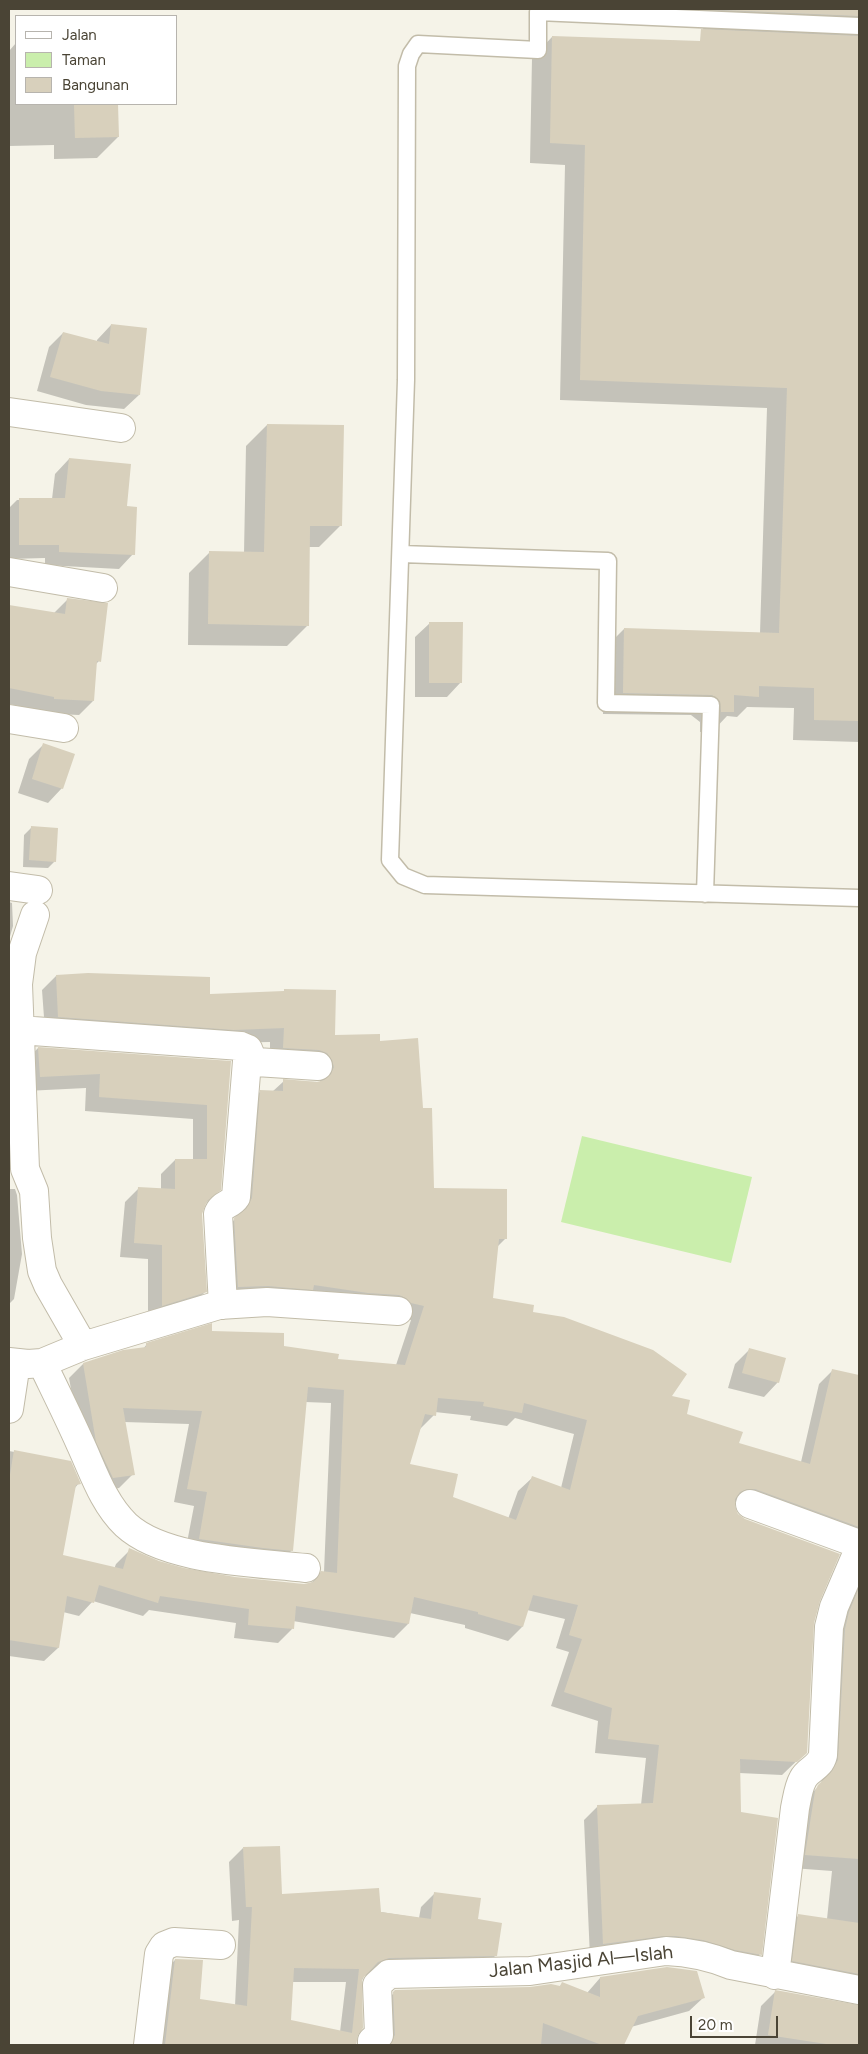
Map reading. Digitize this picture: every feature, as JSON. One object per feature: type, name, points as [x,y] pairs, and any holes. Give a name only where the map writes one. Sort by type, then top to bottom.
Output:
[{"type":"street","points":[[9,412],[122,428]]},
{"type":"street","points":[[9,572],[102,588]]},
{"type":"street","points":[[9,719],[64,728]]},
{"type":"street","points":[[9,886],[36,903],[20,960],[19,1030],[25,1169],[34,1191],[40,1258],[48,1285],[83,1346]]},
{"type":"street","points":[[19,1030],[218,1044],[248,1049]]},
{"type":"street","points":[[248,1049],[253,1061],[256,1062],[318,1066]]},
{"type":"street","points":[[223,1305],[218,1214],[223,1206],[232,1202],[236,1197],[248,1049]]},
{"type":"street","points":[[22,1363],[223,1305],[267,1302],[398,1311]]},
{"type":"street","points":[[9,1409],[22,1363]]},
{"type":"street","points":[[22,1363],[106,1502],[127,1526],[150,1540],[172,1549],[206,1556],[306,1568]]},
{"type":"street","points":[[750,1504],[859,1544]]},
{"type":"street","points":[[775,1975],[795,1808],[803,1778],[822,1762],[829,1627],[834,1607],[859,1549]]},
{"type":"street","points":[[148,2045],[159,1954],[164,1946],[174,1942],[221,1945]]},
{"type":"street","name":"Jalan Masjid Al—Islah","points":[[372,2045],[372,2041],[379,2035],[377,1985],[389,1974],[530,1971],[666,1952],[687,1952],[775,1975],[859,1990]]},
{"type":"lane","points":[[859,26],[538,12],[538,50],[418,44],[411,54],[407,66],[406,380],[390,860],[403,876],[425,885],[859,898]]},
{"type":"lane","points":[[401,554],[608,561],[606,703],[711,705],[705,894]]},
{"type":"green space","points":[[582,1136],[752,1177],[731,1263],[561,1222]]},
{"type":"building","points":[[701,9],[859,9],[859,16]]},
{"type":"building","points":[[701,29],[859,36],[859,721],[814,720],[814,688],[759,686],[759,697],[734,695],[734,712],[721,712],[720,701],[712,695],[623,693],[624,628],[779,633],[787,388],[580,380],[585,145],[550,143],[552,36],[700,41]]},
{"type":"building","points":[[74,105],[118,105],[119,137],[75,138]]},
{"type":"building","points":[[111,324],[147,328],[140,395],[101,391],[50,377],[63,332],[109,344]]},
{"type":"building","points":[[267,424],[344,425],[342,526],[310,526],[309,626],[208,624],[209,551],[264,552]]},
{"type":"building","points":[[69,458],[131,464],[127,506],[137,507],[135,555],[59,552],[59,545],[19,545],[19,498],[65,498]]},
{"type":"building","points":[[67,598],[108,603],[101,662],[97,661],[94,701],[54,699],[54,697],[9,688],[9,605],[65,614]]},
{"type":"building","points":[[429,622],[463,622],[462,683],[429,683]]},
{"type":"building","points":[[43,743],[75,754],[63,789],[32,779]]},
{"type":"building","points":[[31,826],[58,828],[56,862],[29,860]]},
{"type":"building","points":[[88,973],[210,977],[210,994],[284,991],[284,989],[336,990],[335,1035],[380,1034],[380,1041],[418,1038],[423,1108],[432,1108],[434,1188],[507,1189],[507,1239],[499,1239],[493,1298],[534,1305],[533,1312],[564,1317],[653,1350],[687,1374],[672,1396],[690,1400],[687,1414],[743,1432],[739,1443],[810,1464],[832,1369],[859,1375],[859,1527],[755,1489],[747,1489],[740,1492],[735,1499],[735,1507],[738,1514],[745,1519],[840,1554],[820,1601],[814,1623],[807,1753],[797,1762],[740,1759],[741,1812],[778,1818],[762,1955],[735,1950],[703,1940],[676,1936],[603,1944],[597,1805],[653,1803],[659,1745],[608,1739],[612,1708],[564,1692],[582,1639],[569,1635],[578,1605],[533,1595],[523,1627],[478,1614],[478,1612],[414,1597],[409,1624],[296,1606],[294,1629],[248,1625],[249,1609],[160,1596],[158,1603],[99,1585],[94,1603],[67,1596],[59,1648],[9,1640],[9,1481],[14,1450],[71,1461],[81,1484],[76,1485],[63,1555],[123,1569],[129,1548],[159,1561],[184,1568],[235,1577],[304,1584],[313,1582],[321,1571],[337,1573],[344,1390],[308,1387],[293,1551],[263,1548],[199,1539],[207,1492],[187,1489],[202,1411],[123,1408],[135,1475],[113,1478],[96,1442],[83,1363],[123,1350],[146,1347],[146,1343],[212,1323],[212,1331],[284,1333],[284,1346],[339,1354],[338,1359],[405,1365],[424,1306],[411,1303],[399,1295],[368,1293],[314,1285],[313,1290],[268,1286],[238,1287],[234,1218],[246,1209],[252,1198],[260,1090],[283,1091],[283,1079],[317,1082],[324,1080],[331,1074],[334,1067],[327,1053],[319,1050],[283,1048],[284,1028],[234,1030],[58,1017],[56,975]],"holes":[[[438,1398],[484,1402],[483,1406],[522,1413],[524,1403],[587,1420],[570,1490],[532,1476],[516,1520],[453,1497],[458,1474],[410,1464],[425,1414],[436,1416]]]},
{"type":"building","points":[[38,1047],[231,1061],[221,1190],[207,1201],[202,1214],[207,1292],[162,1306],[162,1245],[134,1243],[138,1187],[175,1189],[175,1159],[207,1159],[207,1105],[99,1097],[100,1074],[40,1077]]},
{"type":"building","points":[[749,1348],[786,1358],[779,1383],[742,1373]]},
{"type":"building","points":[[859,1588],[859,1859],[805,1855],[815,1791],[818,1785],[832,1771],[838,1760],[845,1629],[849,1612]]},
{"type":"building","points":[[280,1846],[282,1894],[379,1888],[381,1912],[431,1919],[434,1892],[481,1898],[478,1919],[502,1923],[497,1956],[389,1958],[378,1962],[362,1979],[363,2028],[358,2035],[356,2045],[165,2045],[175,1959],[203,1960],[200,1999],[247,2006],[252,1907],[246,1907],[243,1847]],"holes":[[[294,1968],[359,1969],[352,2033],[291,2020]]]},
{"type":"building","points":[[798,1914],[859,1923],[859,1974],[792,1961]]},
{"type":"building","points":[[667,1967],[697,1971],[705,1998],[638,2016],[624,2045],[602,2045],[543,2023],[541,2045],[390,2045],[395,2035],[393,1992],[395,1990],[530,1987],[551,1984],[560,1986],[562,1982],[600,1997],[600,1977]]},
{"type":"building","points":[[775,1990],[859,2005],[859,2045],[833,2045],[768,2035]]}]
